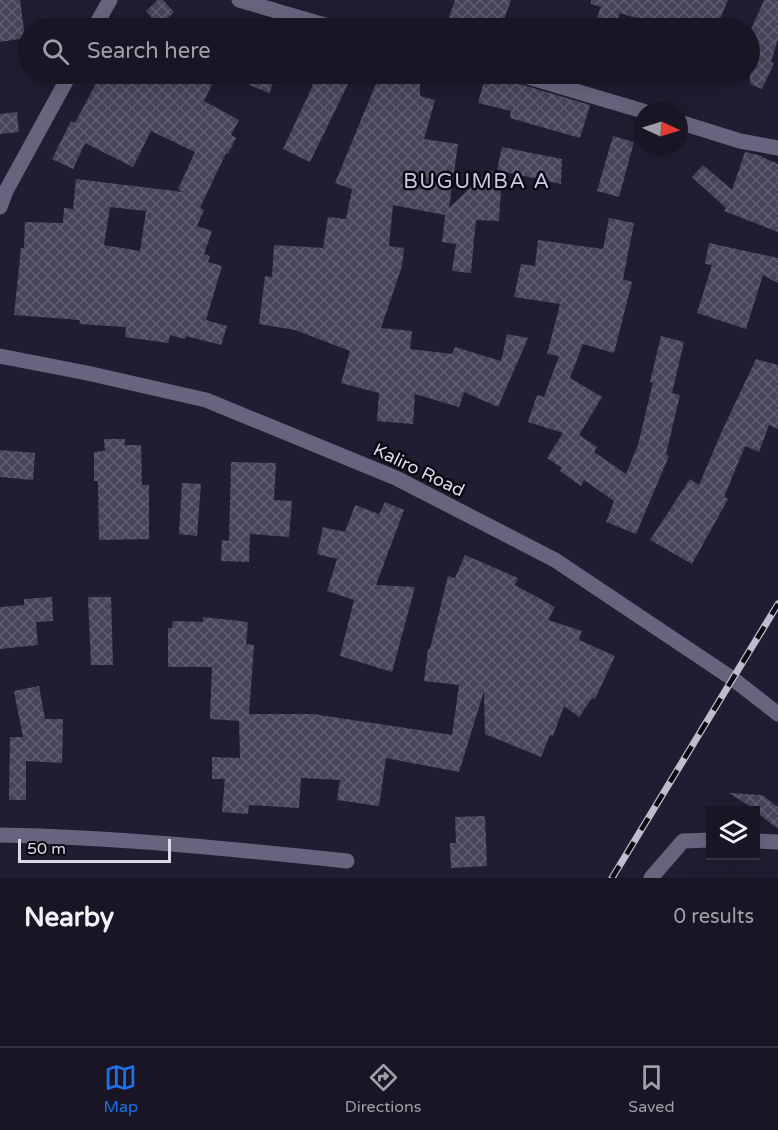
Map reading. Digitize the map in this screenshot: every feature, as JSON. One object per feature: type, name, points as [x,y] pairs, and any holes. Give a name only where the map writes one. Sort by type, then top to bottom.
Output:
[{"type":"street","points":[[100,18],[110,0]]},
{"type":"street","points":[[239,0],[301,18]]},
{"type":"street","points":[[0,207],[6,191],[65,84]]},
{"type":"street","points":[[552,84],[634,108]]},
{"type":"street","points":[[688,125],[740,141],[778,148]]},
{"type":"street","name":"Kaliro Road","points":[[0,356],[206,400],[236,410],[396,478],[555,560],[733,679],[778,714]]},
{"type":"street","points":[[0,836],[55,836],[246,850],[347,861]]},
{"type":"street","points":[[651,878],[683,841],[706,840]]},
{"type":"street","points":[[760,841],[778,842]]},
{"type":"building","points":[[0,0],[20,0],[22,18],[18,18],[18,39],[0,42]]},
{"type":"building","points":[[158,0],[163,0],[174,12],[168,18],[152,18],[146,11]]},
{"type":"building","points":[[455,0],[511,0],[505,18],[449,17]]},
{"type":"building","points":[[591,0],[728,0],[720,18],[636,18],[620,13],[618,18],[597,18],[601,7],[591,4]]},
{"type":"building","points":[[764,0],[778,0],[778,39],[771,62],[774,63],[762,89],[750,84],[760,84],[760,18],[756,18]]},
{"type":"building","points":[[96,84],[212,84],[204,101],[239,120],[231,135],[236,138],[228,154],[226,153],[200,208],[204,210],[197,226],[212,231],[204,254],[210,256],[208,262],[222,266],[206,320],[227,326],[221,345],[186,336],[185,339],[170,335],[168,343],[125,337],[126,327],[79,324],[80,320],[14,315],[21,248],[24,248],[25,222],[63,223],[64,208],[73,209],[76,179],[183,192],[178,189],[195,152],[151,131],[133,167],[85,143],[73,169],[52,159],[71,121],[75,123]],"holes":[[[110,207],[146,211],[140,251],[104,245]]]},
{"type":"building","points":[[248,84],[273,84],[269,93]]},
{"type":"building","points":[[311,84],[348,84],[310,162],[283,149],[313,85]]},
{"type":"building","points":[[376,84],[420,84],[420,96],[435,100],[424,139],[458,144],[449,208],[489,170],[502,174],[499,221],[476,220],[471,273],[452,271],[456,244],[442,242],[445,215],[393,205],[389,246],[404,248],[402,266],[381,328],[412,331],[410,349],[452,354],[455,347],[501,361],[507,334],[528,338],[498,407],[464,392],[459,407],[415,394],[413,424],[377,421],[379,393],[341,383],[350,351],[295,330],[259,324],[265,276],[272,277],[274,245],[323,248],[328,217],[346,219],[352,189],[335,183]]},
{"type":"building","points":[[483,84],[520,84],[590,105],[580,138],[510,118],[511,111],[478,103]]},
{"type":"building","points":[[17,112],[19,132],[0,134],[0,114]]},
{"type":"building","points":[[613,136],[634,142],[619,197],[597,191]]},
{"type":"building","points":[[502,147],[562,159],[561,184],[497,170]]},
{"type":"building","points":[[745,152],[762,156],[778,164],[778,232],[724,211],[726,208],[692,177],[703,165],[732,190]]},
{"type":"building","points":[[609,218],[634,223],[623,279],[632,282],[614,353],[583,344],[570,378],[602,397],[579,435],[597,447],[594,452],[626,474],[638,445],[661,336],[684,342],[672,393],[680,395],[666,454],[669,456],[636,534],[606,522],[614,501],[584,480],[581,486],[560,471],[562,468],[547,458],[563,433],[528,422],[537,395],[544,397],[559,356],[547,354],[560,304],[514,297],[521,264],[535,266],[538,240],[603,249]]},
{"type":"building","points":[[709,243],[778,258],[778,283],[763,275],[746,329],[697,313],[712,265],[705,264]]},
{"type":"building","points":[[756,359],[778,365],[778,429],[769,425],[759,452],[745,446],[724,497],[728,499],[692,564],[650,540],[690,479],[699,485]]},
{"type":"building","points":[[104,439],[125,439],[125,445],[141,445],[142,485],[149,485],[149,539],[99,540],[98,481],[94,481],[94,452],[105,451]]},
{"type":"building","points":[[0,450],[35,453],[33,480],[0,477]]},
{"type":"building","points":[[231,462],[276,463],[274,500],[292,501],[289,537],[250,534],[249,562],[221,561],[222,540],[229,541]]},
{"type":"building","points":[[182,483],[201,484],[197,536],[179,534]]},
{"type":"building","points":[[385,502],[404,510],[376,585],[415,587],[392,672],[340,656],[354,600],[327,591],[337,559],[317,554],[323,527],[345,532],[355,505],[379,514]]},
{"type":"building","points":[[465,555],[518,578],[515,585],[555,607],[548,620],[582,631],[579,640],[615,656],[595,699],[592,698],[579,717],[564,706],[553,736],[550,735],[541,757],[485,734],[484,691],[459,772],[386,758],[379,806],[337,800],[340,780],[301,778],[299,808],[249,805],[248,814],[222,812],[225,779],[212,779],[212,757],[240,758],[239,721],[210,719],[212,667],[168,667],[168,628],[172,628],[173,621],[203,622],[203,617],[248,622],[246,644],[254,645],[249,714],[313,714],[452,735],[459,685],[424,681],[428,649],[430,649],[448,576],[455,578]]},
{"type":"building","points":[[52,597],[53,621],[36,622],[38,645],[0,649],[0,607],[24,605],[24,599]]},
{"type":"building","points":[[88,597],[111,597],[113,665],[91,665]]},
{"type":"building","points":[[39,686],[45,719],[63,719],[62,763],[26,761],[26,800],[9,800],[10,737],[23,737],[14,691]]},
{"type":"building","points":[[729,793],[762,795],[778,807],[778,829],[760,815],[760,806],[750,806]]},
{"type":"building","points":[[485,816],[487,866],[451,868],[450,843],[456,843],[455,817]]},
{"type":"railway","points":[[612,878],[778,604]]},
{"type":"district","name":"BUGUMBA A","points":[[477,181]]}]
